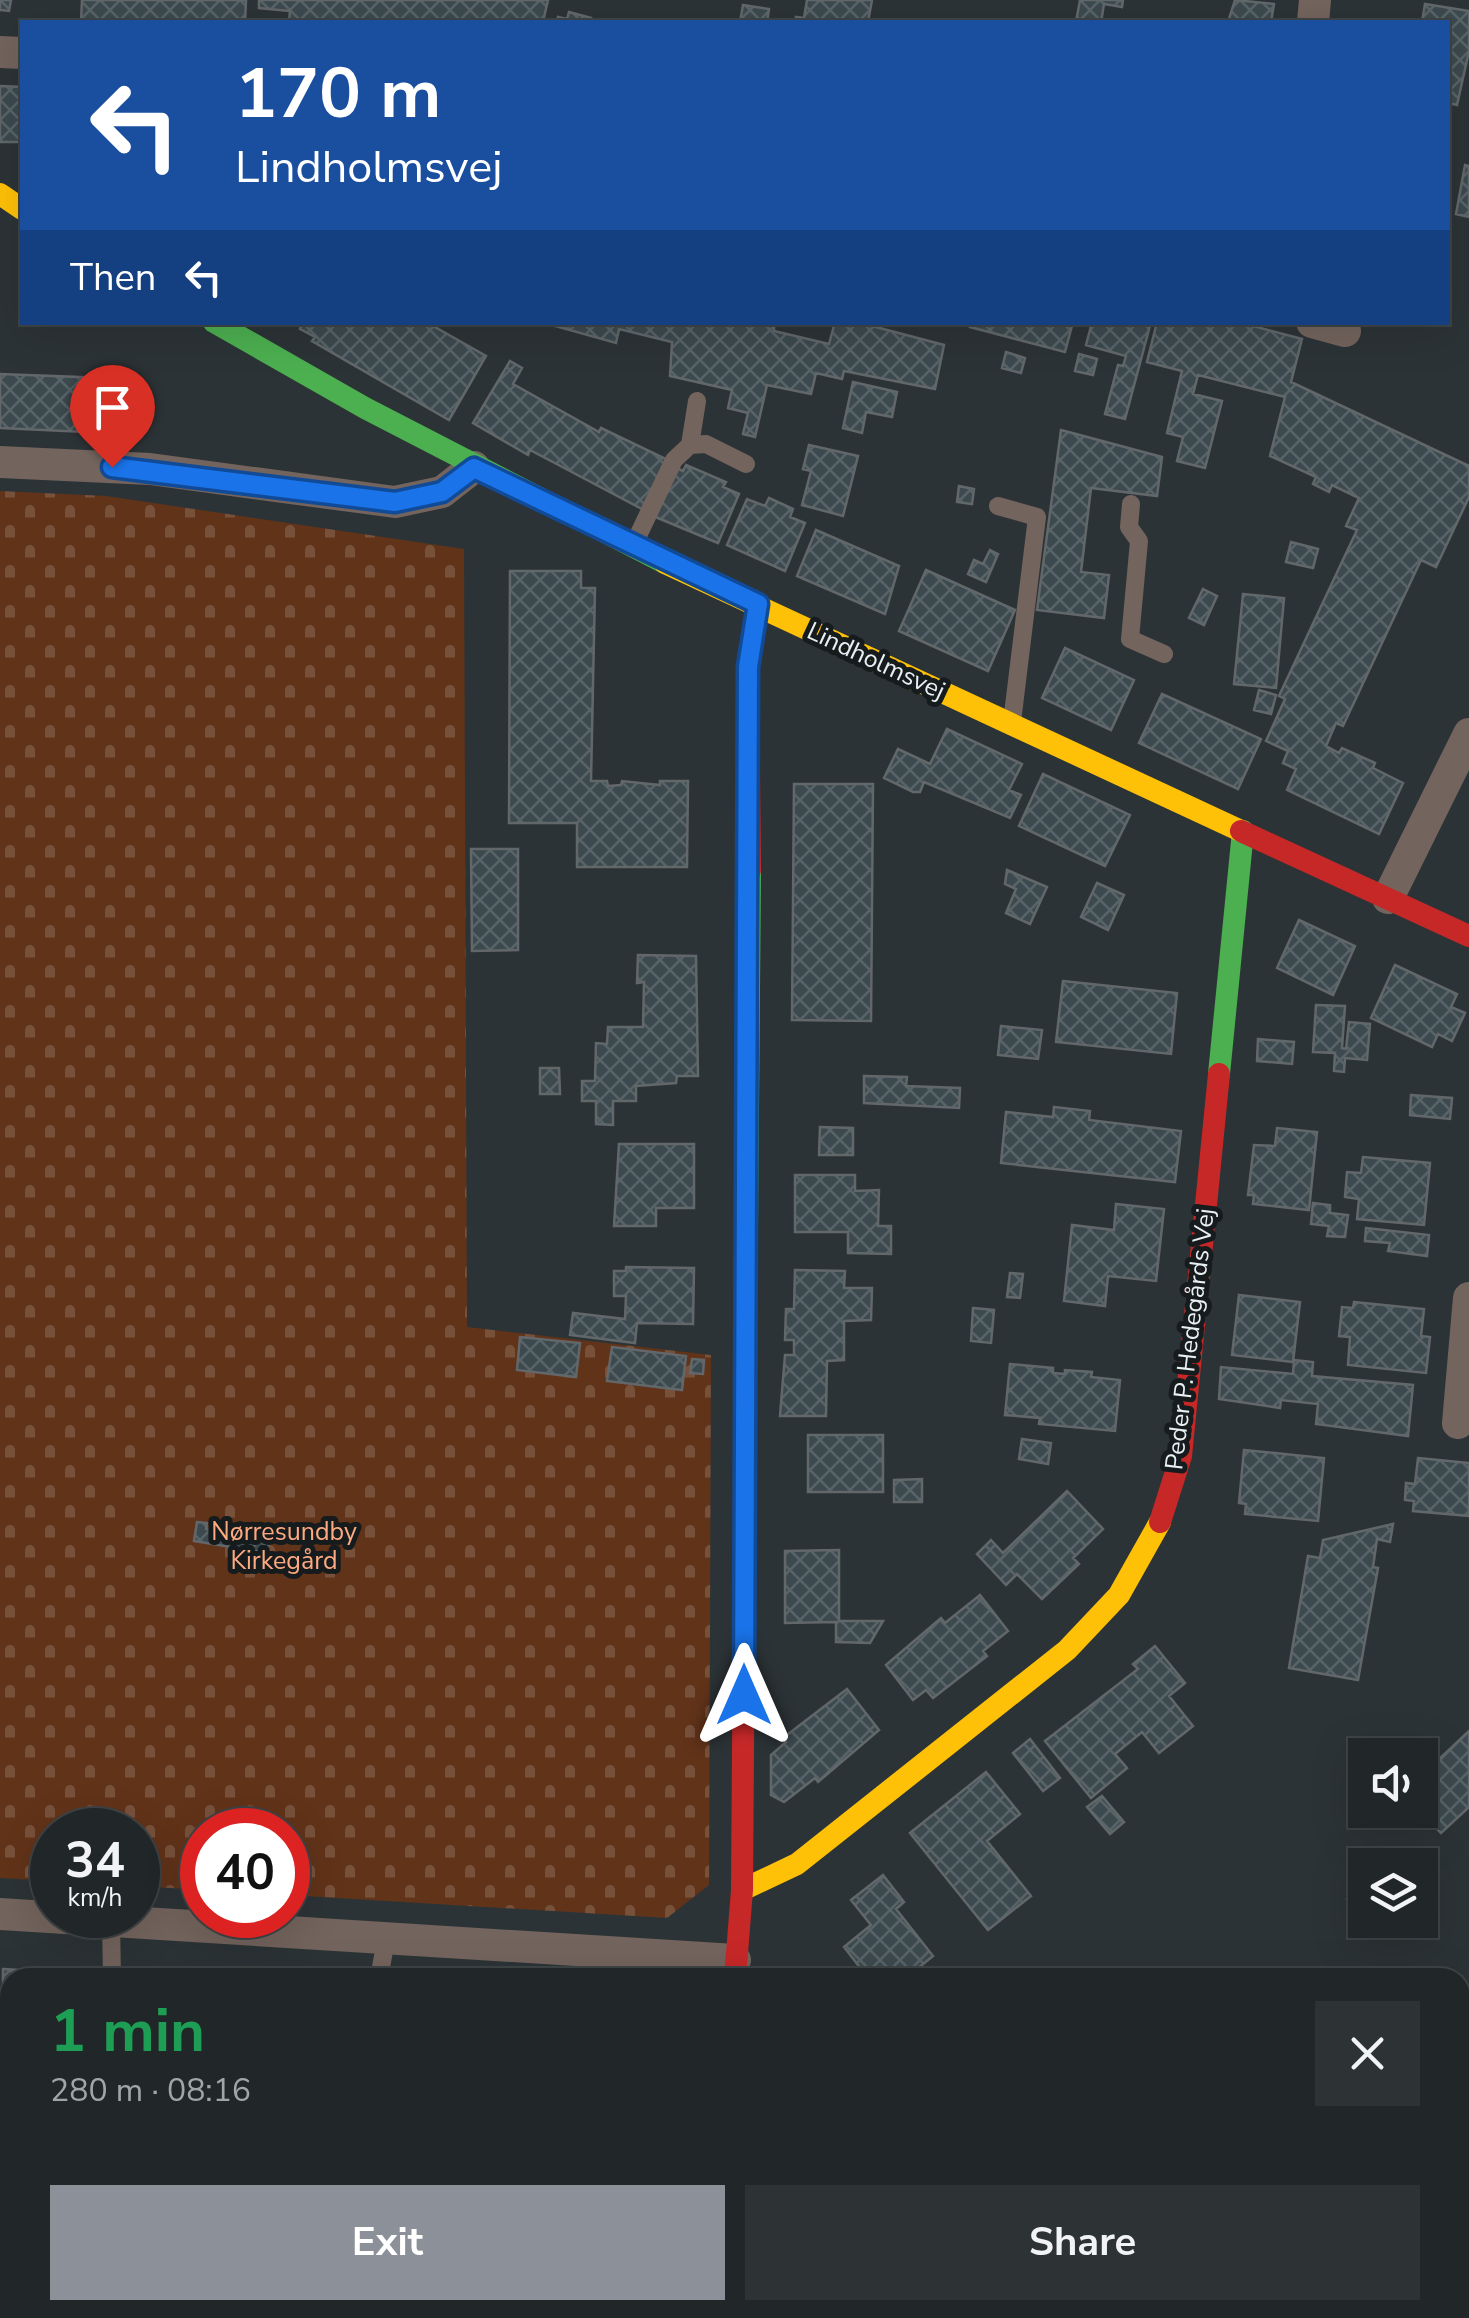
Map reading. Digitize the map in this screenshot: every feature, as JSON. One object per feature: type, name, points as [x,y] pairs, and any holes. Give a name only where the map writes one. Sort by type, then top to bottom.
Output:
[{"type":"street","name":"Lindholmsvej","points":[[219,325],[348,402],[474,468],[1469,936]]},
{"type":"street","points":[[1322,325],[1345,332]]},
{"type":"street","points":[[0,462],[150,469],[395,502],[442,492],[474,468]]},
{"type":"street","points":[[735,1968],[742,1890],[750,907],[748,667],[758,604]]},
{"type":"street","points":[[1388,898],[1469,734]]},
{"type":"street","name":"Peder P. Hedegårds Vej","points":[[742,1890],[797,1864],[1068,1650],[1118,1595],[1160,1523],[1181,1456],[1243,831]]},
{"type":"street","points":[[1458,1422],[1469,1298]]},
{"type":"street","points":[[0,1914],[30,1916]]},
{"type":"street","points":[[160,1924],[723,1968]]},
{"type":"lane","points":[[634,545],[674,460],[690,445],[697,401]]},
{"type":"lane","points":[[690,445],[706,444],[746,464]]},
{"type":"lane","points":[[1131,504],[1129,527],[1139,542],[1130,639],[1164,654]]},
{"type":"lane","points":[[998,506],[1036,517],[1012,723]]},
{"type":"lane","points":[[111,1938],[112,1968]]},
{"type":"lane","points":[[381,1968],[386,1940]]},
{"type":"green space","name":"Nørresundby Kirkegård","points":[[0,491],[106,496],[464,549],[467,1327],[711,1355],[709,1885],[667,1918],[310,1896],[310,1808],[180,1808],[180,1889],[160,1887],[160,1808],[30,1808],[30,1880],[0,1878]]},
{"type":"building","points":[[0,0],[11,0],[9,11],[0,10]]},
{"type":"building","points":[[82,0],[246,0],[245,20],[81,20]]},
{"type":"building","points":[[259,0],[548,0],[543,20],[289,20],[290,11],[259,8]]},
{"type":"building","points":[[807,0],[872,0],[868,20],[795,20],[804,18]]},
{"type":"building","points":[[1080,0],[1123,0],[1122,7],[1104,4],[1101,20],[1076,20]]},
{"type":"building","points":[[1235,0],[1274,4],[1271,20],[1229,20]]},
{"type":"building","points":[[1425,4],[1469,11],[1469,51],[1457,105],[1450,103],[1450,20],[1422,20]]},
{"type":"building","points":[[743,5],[769,9],[767,20],[740,20]]},
{"type":"building","points":[[569,12],[591,18],[557,20],[567,19]]},
{"type":"building","points":[[0,86],[20,87],[20,142],[0,142]]},
{"type":"building","points":[[1465,165],[1469,166],[1469,217],[1456,214]]},
{"type":"building","points":[[302,325],[431,325],[486,356],[449,420],[312,341],[315,337],[300,329]]},
{"type":"building","points":[[552,325],[774,325],[774,331],[829,344],[834,325],[868,325],[944,345],[935,389],[844,371],[842,379],[816,373],[811,394],[767,385],[755,437],[743,434],[748,413],[728,408],[732,390],[670,376],[672,342],[619,329],[616,343]]},
{"type":"building","points":[[970,325],[1072,325],[1065,352]]},
{"type":"building","points":[[1091,325],[1150,325],[1125,419],[1105,414],[1118,365],[1123,366],[1126,356],[1086,345]]},
{"type":"building","points":[[1156,325],[1249,325],[1302,339],[1291,382],[1469,466],[1469,497],[1436,567],[1421,560],[1343,726],[1336,723],[1326,746],[1339,753],[1342,748],[1375,763],[1373,768],[1403,783],[1379,834],[1287,790],[1296,769],[1283,763],[1288,751],[1266,741],[1285,699],[1279,696],[1357,530],[1346,526],[1359,498],[1332,485],[1329,492],[1313,484],[1316,477],[1270,456],[1285,397],[1198,375],[1193,394],[1222,401],[1205,468],[1177,461],[1183,437],[1167,433],[1182,371],[1147,362]]},
{"type":"building","points":[[1006,352],[1025,358],[1021,373],[1002,368]]},
{"type":"building","points":[[1079,354],[1097,359],[1093,375],[1075,371]]},
{"type":"building","points":[[510,361],[522,368],[513,384],[599,432],[601,428],[666,459],[642,509],[530,450],[528,455],[473,423]]},
{"type":"building","points":[[0,374],[132,379],[129,434],[0,428]]},
{"type":"building","points":[[853,382],[897,392],[892,417],[866,412],[862,433],[843,428]]},
{"type":"building","points":[[1061,430],[1162,457],[1157,496],[1091,488],[1081,572],[1109,575],[1104,618],[1037,610]]},
{"type":"building","points":[[809,445],[858,456],[843,516],[802,505],[811,471],[803,469]]},
{"type":"building","points":[[686,465],[726,482],[723,487],[739,494],[718,543],[653,516],[674,467],[683,471]]},
{"type":"building","points":[[959,486],[974,489],[972,504],[957,502]]},
{"type":"building","points":[[769,498],[793,509],[790,517],[805,523],[785,571],[727,545],[747,499],[765,506]]},
{"type":"building","points":[[816,530],[899,566],[885,614],[797,576]]},
{"type":"building","points":[[1291,542],[1318,549],[1313,568],[1286,562]]},
{"type":"building","points":[[990,550],[998,554],[986,582],[968,574],[974,560],[983,564]]},
{"type":"building","points":[[926,570],[1015,610],[988,671],[899,631]]},
{"type":"building","points":[[510,571],[581,571],[581,588],[595,588],[591,781],[607,781],[608,786],[621,785],[622,781],[660,785],[660,781],[688,781],[687,867],[577,867],[577,823],[509,823]]},
{"type":"building","points":[[1203,589],[1217,596],[1204,625],[1189,618]]},
{"type":"building","points":[[1243,594],[1284,598],[1276,688],[1234,684]]},
{"type":"building","points":[[1065,648],[1134,680],[1111,730],[1042,698]]},
{"type":"building","points":[[1259,690],[1276,695],[1271,714],[1254,710]]},
{"type":"building","points":[[1162,694],[1261,739],[1238,789],[1139,743]]},
{"type":"building","points":[[947,729],[1022,764],[1009,790],[1021,795],[1010,818],[924,782],[920,792],[913,792],[884,778],[898,749],[930,764]]},
{"type":"building","points":[[1043,774],[1130,815],[1105,866],[1019,826]]},
{"type":"building","points":[[794,784],[873,784],[871,1021],[792,1020]]},
{"type":"building","points":[[471,849],[518,849],[518,950],[472,951]]},
{"type":"building","points":[[1007,870],[1047,887],[1030,924],[1006,913],[1016,889],[1005,884]]},
{"type":"building","points":[[1097,883],[1124,895],[1108,930],[1081,917]]},
{"type":"building","points":[[1299,920],[1355,946],[1333,995],[1277,968]]},
{"type":"building","points":[[638,955],[696,956],[698,1076],[677,1076],[676,1083],[636,1086],[636,1101],[613,1101],[613,1125],[596,1124],[596,1101],[582,1101],[582,1081],[595,1081],[596,1043],[607,1044],[608,1027],[643,1027],[644,982],[637,983]]},
{"type":"building","points":[[1395,965],[1457,994],[1451,1007],[1465,1013],[1452,1041],[1438,1034],[1432,1047],[1371,1018]]},
{"type":"building","points":[[1063,981],[1177,993],[1171,1054],[1056,1042]]},
{"type":"building","points":[[1316,1005],[1345,1006],[1342,1048],[1346,1049],[1349,1022],[1370,1024],[1367,1060],[1345,1058],[1344,1072],[1334,1071],[1335,1053],[1313,1052]]},
{"type":"building","points":[[1001,1026],[1042,1030],[1038,1059],[998,1055]]},
{"type":"building","points":[[1258,1039],[1294,1042],[1292,1064],[1257,1061]]},
{"type":"building","points":[[540,1068],[559,1068],[560,1094],[540,1094]]},
{"type":"building","points":[[864,1076],[907,1077],[906,1086],[960,1088],[959,1108],[864,1103]]},
{"type":"building","points":[[1411,1095],[1452,1098],[1450,1119],[1410,1115]]},
{"type":"building","points":[[1054,1107],[1090,1111],[1089,1120],[1181,1131],[1175,1182],[1001,1163],[1006,1112],[1053,1117]]},
{"type":"building","points":[[820,1127],[853,1128],[853,1155],[819,1155]]},
{"type":"building","points":[[1277,1128],[1317,1132],[1309,1210],[1253,1204],[1254,1195],[1248,1195],[1254,1145],[1275,1146]]},
{"type":"building","points":[[619,1144],[694,1144],[694,1208],[656,1208],[656,1226],[614,1226]]},
{"type":"building","points":[[1363,1157],[1430,1163],[1424,1225],[1357,1219],[1359,1199],[1345,1197],[1347,1172],[1361,1173]]},
{"type":"building","points":[[795,1175],[855,1175],[855,1191],[879,1190],[878,1226],[891,1226],[891,1254],[848,1253],[848,1232],[795,1232]]},
{"type":"building","points":[[1313,1203],[1330,1205],[1330,1213],[1348,1215],[1345,1237],[1327,1236],[1329,1226],[1311,1224]]},
{"type":"building","points":[[1116,1204],[1164,1209],[1156,1281],[1108,1276],[1105,1306],[1064,1301],[1072,1225],[1114,1230]]},
{"type":"building","points":[[1366,1228],[1429,1235],[1427,1256],[1388,1251],[1390,1243],[1365,1241]]},
{"type":"building","points":[[626,1267],[694,1268],[693,1324],[637,1323],[635,1343],[570,1335],[573,1313],[625,1319],[626,1296],[614,1296],[614,1271],[626,1271]]},
{"type":"building","points":[[795,1270],[845,1271],[844,1288],[872,1288],[871,1320],[844,1321],[844,1360],[827,1361],[826,1416],[780,1416],[785,1355],[794,1355],[794,1340],[785,1340],[786,1309],[794,1309]]},
{"type":"building","points":[[1010,1273],[1023,1274],[1020,1298],[1007,1297]]},
{"type":"building","points":[[1239,1295],[1300,1302],[1293,1362],[1232,1355]]},
{"type":"building","points":[[1354,1302],[1424,1309],[1421,1336],[1430,1337],[1426,1373],[1348,1365],[1350,1337],[1339,1336],[1342,1307],[1353,1308]]},
{"type":"building","points":[[973,1308],[994,1310],[991,1343],[971,1341]]},
{"type":"building","points":[[520,1337],[580,1343],[576,1377],[517,1370]]},
{"type":"building","points":[[612,1347],[686,1356],[682,1390],[607,1381]]},
{"type":"building","points":[[692,1359],[704,1360],[703,1374],[690,1373]]},
{"type":"building","points":[[1294,1360],[1313,1362],[1312,1376],[1413,1385],[1408,1436],[1316,1424],[1318,1404],[1281,1400],[1280,1408],[1219,1399],[1221,1367],[1293,1374]]},
{"type":"building","points":[[1010,1364],[1053,1368],[1053,1373],[1092,1372],[1091,1377],[1120,1380],[1115,1431],[1039,1424],[1040,1418],[1005,1415]]},
{"type":"building","points":[[808,1435],[883,1435],[883,1492],[808,1492]]},
{"type":"building","points":[[1022,1439],[1051,1443],[1048,1464],[1019,1459]]},
{"type":"building","points":[[1244,1450],[1324,1458],[1318,1521],[1245,1514],[1246,1504],[1239,1503]]},
{"type":"building","points":[[1418,1458],[1469,1463],[1469,1516],[1413,1511],[1414,1501],[1405,1500],[1406,1483],[1415,1484]]},
{"type":"building","points":[[922,1479],[922,1502],[894,1502],[894,1480]]},
{"type":"building","points":[[1067,1491],[1103,1529],[1073,1558],[1079,1564],[1042,1599],[1017,1574],[1006,1585],[977,1554],[991,1540],[1003,1553]]},
{"type":"building","points":[[197,1522],[207,1523],[206,1529],[260,1538],[261,1532],[271,1534],[267,1553],[194,1541]]},
{"type":"building","points":[[1393,1524],[1390,1542],[1377,1539],[1373,1567],[1378,1568],[1358,1680],[1289,1668],[1308,1556],[1320,1558],[1323,1540]]},
{"type":"building","points":[[839,1550],[839,1621],[883,1621],[870,1643],[836,1642],[836,1622],[785,1623],[785,1551]]},
{"type":"building","points":[[980,1595],[1008,1631],[983,1651],[987,1656],[933,1698],[926,1690],[913,1700],[886,1665],[941,1618],[945,1623]]},
{"type":"building","points":[[1155,1646],[1185,1683],[1169,1696],[1193,1726],[1159,1753],[1142,1732],[1115,1754],[1127,1768],[1091,1798],[1045,1741],[1138,1669],[1133,1664]]},
{"type":"building","points":[[847,1689],[879,1730],[818,1782],[815,1778],[784,1802],[771,1795],[771,1755],[786,1742],[783,1738]]},
{"type":"building","points":[[1469,1731],[1469,1807],[1441,1833],[1436,1828],[1438,1760]]},
{"type":"building","points":[[1030,1739],[1060,1778],[1043,1791],[1013,1753]]},
{"type":"building","points":[[986,1772],[1020,1814],[987,1841],[1031,1896],[988,1930],[910,1833]]},
{"type":"building","points":[[1102,1796],[1124,1822],[1110,1834],[1087,1807]]},
{"type":"building","points":[[883,1875],[904,1902],[896,1909],[933,1956],[918,1968],[860,1968],[844,1947],[871,1925],[851,1900]]},
{"type":"traffic: fast","points":[[219,325],[365,408],[665,563]]},
{"type":"traffic: fast","points":[[1219,1074],[1243,831]]},
{"type":"traffic: fast","points":[[745,1471],[750,870]]},
{"type":"traffic: slow","points":[[0,194],[20,208]]},
{"type":"traffic: slow","points":[[665,563],[1241,831]]},
{"type":"traffic: slow","points":[[742,1890],[797,1864],[1067,1650],[1119,1595],[1160,1522]]},
{"type":"traffic: jam","points":[[750,870],[748,667],[757,604]]},
{"type":"traffic: jam","points":[[1241,831],[1469,936]]},
{"type":"traffic: jam","points":[[1160,1522],[1181,1456],[1219,1074]]},
{"type":"traffic: jam","points":[[736,1968],[742,1890],[745,1471]]},
{"type":"route","points":[[112,467],[395,502],[442,492],[474,468],[758,604],[748,667],[744,1695]]}]
